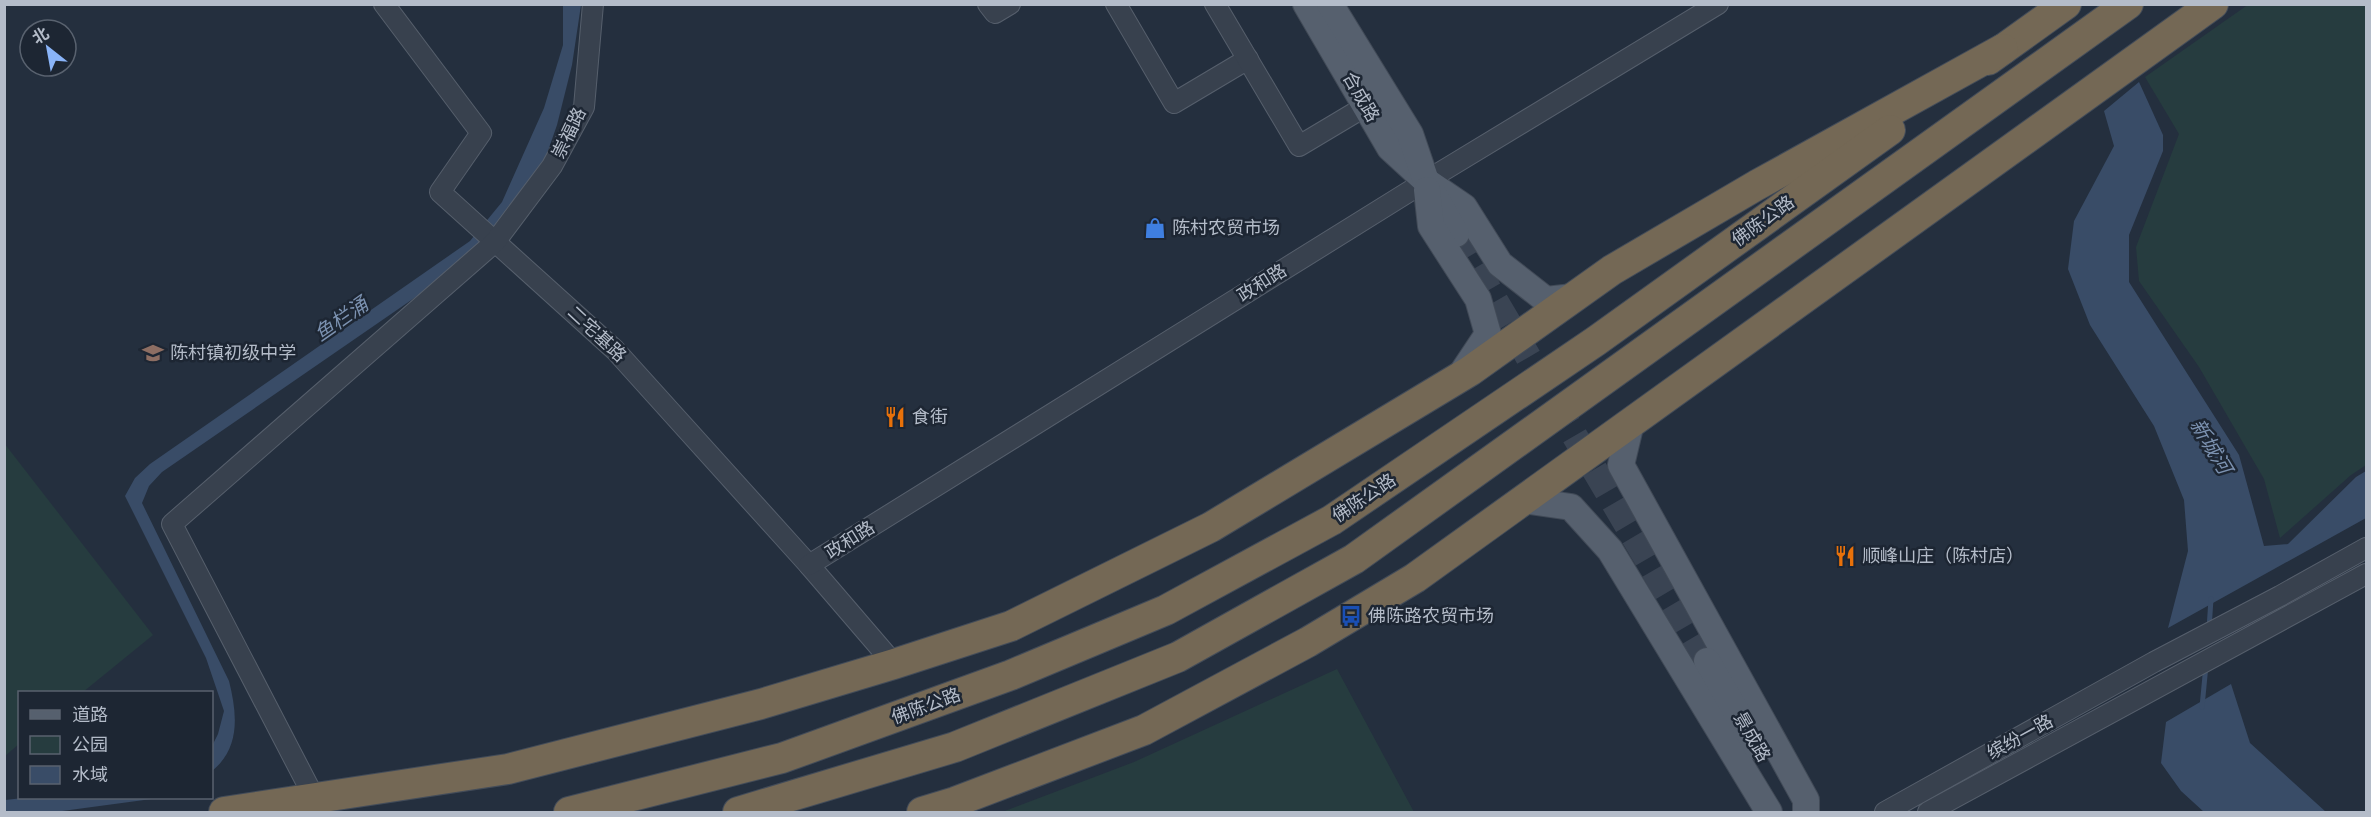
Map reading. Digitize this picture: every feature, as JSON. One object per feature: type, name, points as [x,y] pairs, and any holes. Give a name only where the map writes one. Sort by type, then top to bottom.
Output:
[{"type":"highway","name":"佛陈公路","points":[[569,813],[782,758],[1011,675],[1166,610],[1342,513],[1596,340],[2066,4]]},
{"type":"highway","name":"佛陈公路","points":[[738,813],[955,747],[1179,657],[1354,559],[2128,4]]},
{"type":"highway","points":[[922,813],[1144,730],[1308,642],[1406,584],[2213,4]]},
{"type":"highway","points":[[224,813],[310,806],[405,785],[508,770],[761,704],[1011,626],[1211,527],[1452,382],[1612,270],[1757,185],[2003,50]]},
{"type":"main road","name":"合成路","points":[[1306,4],[1390,148],[1426,181]]},
{"type":"main road","name":"合成路","points":[[1330,4],[1410,134],[1426,181],[1456,234]]},
{"type":"main road","points":[[1426,181],[1464,207],[1500,264],[1546,300],[1573,297]]},
{"type":"main road","points":[[1426,181],[1431,226],[1478,299],[1488,334],[1480,349],[1452,382]]},
{"type":"main road","points":[[1631,423],[1621,465],[1806,800],[1806,813]]},
{"type":"main road","points":[[1523,500],[1571,507],[1611,550],[1769,813]]},
{"type":"main road","name":"景成路","points":[[1707,662],[1796,813]]},
{"type":"street","name":"二宅基路","points":[[384,4],[481,133],[440,192],[615,350],[809,565],[894,664]]},
{"type":"street","name":"崇福路","points":[[310,806],[172,524],[495,242],[552,166],[584,107],[592,4]]},
{"type":"street","points":[[1116,4],[1174,104],[1248,59]]},
{"type":"street","points":[[1215,4],[1299,146],[1366,106]]},
{"type":"street","name":"政和路","points":[[809,565],[1426,181],[1718,4]]},
{"type":"street","name":"缤纷一路","points":[[1885,813],[2154,662],[2367,548]]},
{"type":"street","name":"缤纷一路","points":[[1928,813],[2367,574]]},
{"type":"green space","points":[[2249,4],[2366,5],[2366,465],[2351,475],[2280,538],[2264,479],[2199,367],[2139,281],[2136,247],[2179,134],[2145,77]]},
{"type":"green space","points":[[4,443],[153,635],[84,691],[18,691],[18,745],[5,756]]},
{"type":"green space","points":[[1337,669],[1414,812],[1002,812],[1134,762]]},
{"type":"water","points":[[563,5],[581,5],[572,65],[557,125],[543,165],[528,192],[452,272],[162,472],[149,486],[142,503],[229,681],[232,693],[235,717],[232,741],[228,752],[213,770],[213,744],[224,711],[206,658],[125,496],[135,478],[150,464],[470,241],[502,202],[544,108],[563,45]]},
{"type":"water","points":[[2139,82],[2163,135],[2163,151],[2129,235],[2129,282],[2239,455],[2264,546],[2288,544],[2356,477],[2366,471],[2366,518],[2168,628],[2188,551],[2184,500],[2154,426],[2090,325],[2068,269],[2074,221],[2114,146],[2104,111]]},
{"type":"water","points":[[2231,684],[2250,743],[2326,812],[2204,812],[2181,791],[2161,763],[2166,722]]},
{"type":"water","points":[[152,799],[55,812],[5,812],[5,800]]},
{"type":"waterway","name":"新城河","points":[[2209,629],[2211,599]]},
{"type":"waterway","name":"新城河","points":[[2202,707],[2206,665]]},
{"type":"tunnel","points":[[1456,234],[1707,661]]},
{"type":"place","name":"陈村农贸市场","points":[[1155,228]]},
{"type":"place","name":"陈村镇初级中学","points":[[153,353]]},
{"type":"place","name":"食街","points":[[895,417]]},
{"type":"place","name":"顺峰山庄（陈村店）","points":[[1845,556]]},
{"type":"place","name":"佛陈路农贸市场","points":[[1351,616]]},
{"type":"water label","name":"鱼栏涌","points":[[341,319]]}]
